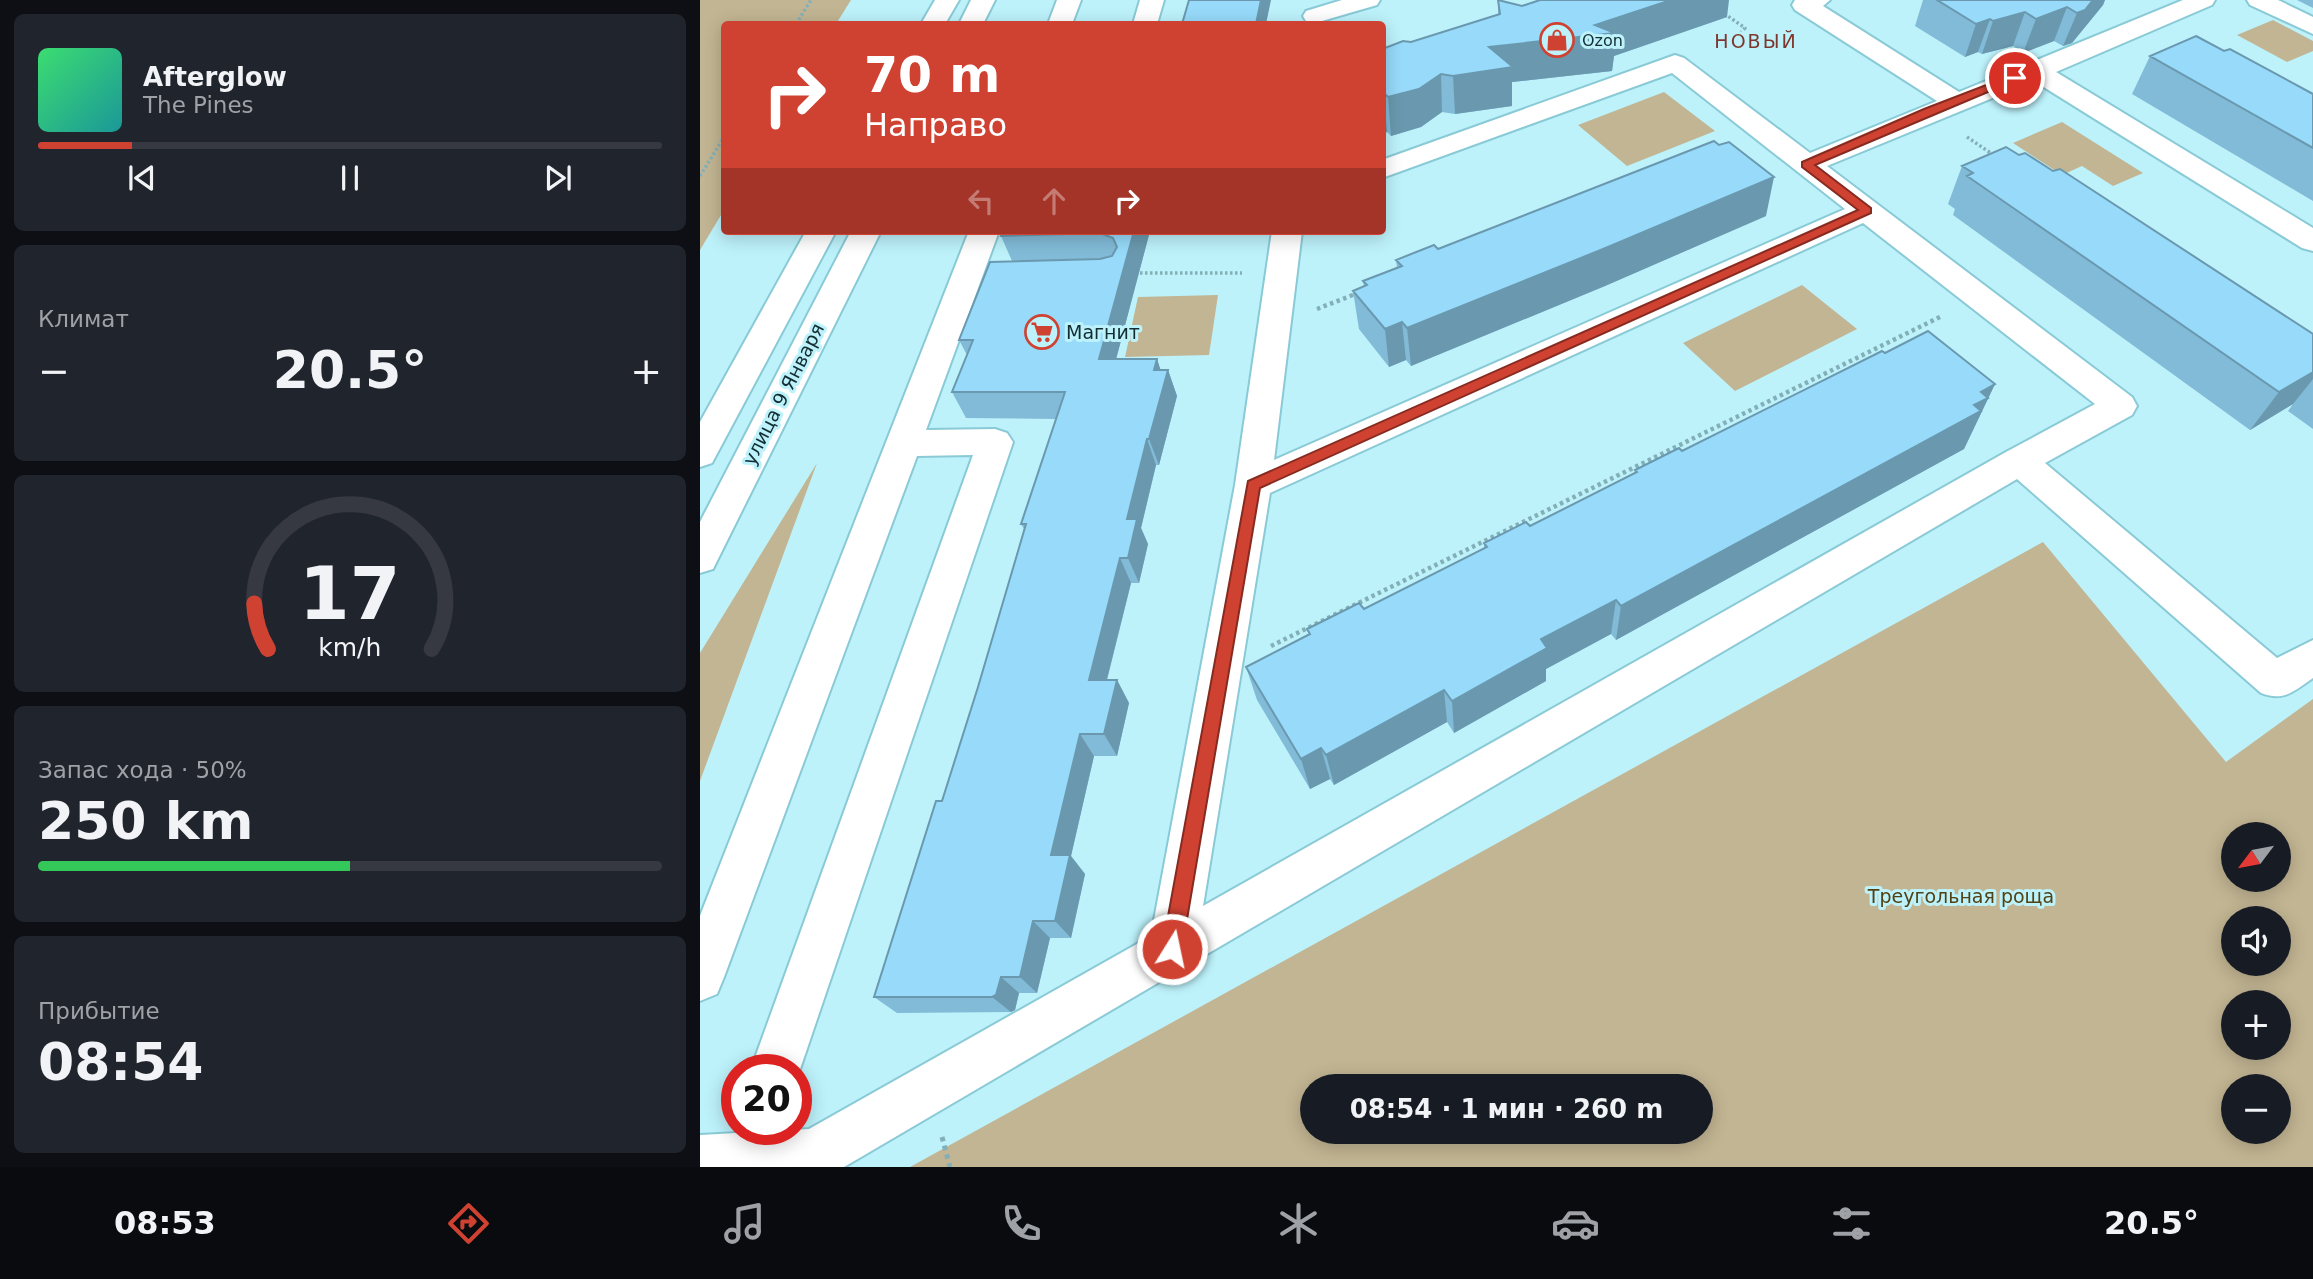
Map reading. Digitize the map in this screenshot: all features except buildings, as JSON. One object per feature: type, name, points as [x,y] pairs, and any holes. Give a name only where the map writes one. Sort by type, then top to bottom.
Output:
[{"type":"main road","points":[[935,21],[947,0]]},
{"type":"main road","points":[[972,21],[983,0]]},
{"type":"main road","points":[[1061,21],[1069,0]]},
{"type":"main road","points":[[1146,21],[1152,0]]},
{"type":"main road","points":[[1316,14],[1368,0]]},
{"type":"main road","points":[[1818,0],[1804,5],[1942,106]]},
{"type":"main road","points":[[1807,164],[2203,0]]},
{"type":"main road","points":[[2259,0],[2313,27]]},
{"type":"main road","points":[[734,1149],[814,1155],[2019,461],[2120,406],[1675,63],[1386,169]]},
{"type":"main road","points":[[2035,70],[2313,241]]},
{"type":"main road","points":[[1253,485],[1866,211]]},
{"type":"main road","points":[[700,454],[819,235]]},
{"type":"main road","name":"улица 9 Января","points":[[700,558],[864,235]]},
{"type":"main road","points":[[700,977],[904,443],[980,276],[984,235]]},
{"type":"main road","points":[[1172,949],[1253,485],[1286,235]]},
{"type":"main road","points":[[781,1054],[995,442],[904,443]]},
{"type":"main road","points":[[2019,461],[2275,681],[2313,656]]},
{"type":"path","points":[[798,21],[811,0]]},
{"type":"path","points":[[1675,63],[1736,38],[1745,28],[1714,7]]},
{"type":"path","points":[[1942,106],[1998,158]]},
{"type":"path","points":[[700,176],[721,143]]},
{"type":"path","points":[[1122,273],[1281,273]]},
{"type":"path","points":[[1274,326],[1364,290]]},
{"type":"path","points":[[1220,671],[1979,298]]},
{"type":"green space","points":[[700,0],[851,0],[838,21],[721,21],[721,215],[700,250]]},
{"type":"green space","points":[[2273,20],[2313,41],[2313,51],[2287,62],[2237,35]]},
{"type":"green space","points":[[1664,92],[1715,131],[1627,166],[1578,125]]},
{"type":"green space","points":[[2062,122],[2143,173],[2113,186],[2082,166],[2062,175],[2013,143]]},
{"type":"green space","points":[[1802,285],[1857,329],[1735,391],[1683,343]]},
{"type":"green space","points":[[1218,295],[1209,355],[1125,357],[1138,297]]},
{"type":"green space","points":[[817,463],[700,781],[700,653]]},
{"type":"green space","name":"Треугольная роща","points":[[2043,542],[2226,762],[2313,699],[2313,1167],[910,1167]]},
{"type":"place","name":"Ozon","points":[[1557,40]]},
{"type":"place","name":"Магнит","points":[[1042,332]]},
{"type":"district","name":"НОВЫЙ","points":[[1756,41]]},
{"type":"route","points":[[1172,949],[1253,485],[1866,211],[1807,164],[2015,78]]}]
